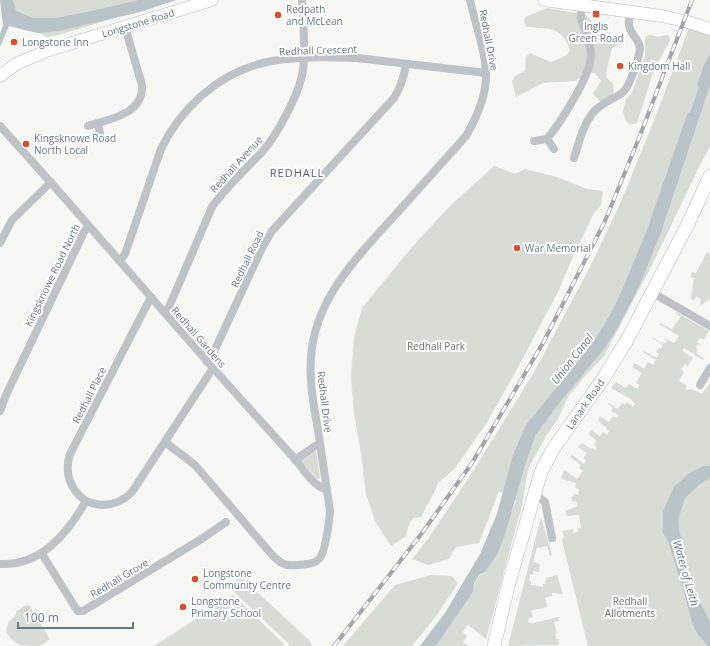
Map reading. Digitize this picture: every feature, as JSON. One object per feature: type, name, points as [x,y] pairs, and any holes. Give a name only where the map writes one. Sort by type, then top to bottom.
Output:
[{"type":"main road","name":"Lanark Road","points":[[494,646],[504,604],[541,472],[553,449],[603,379],[628,340],[687,226],[710,176]]},
{"type":"street","name":"Longstone Road","points":[[0,76],[16,64],[46,51],[212,0]]},
{"type":"street","name":"Redhall Avenue","points":[[165,312],[169,307],[212,207],[272,139],[298,86],[304,58],[302,0]]},
{"type":"street","name":"Redhall Drive","points":[[165,442],[195,465],[231,517],[283,565],[311,564],[320,559],[328,529],[330,511],[310,381],[310,357],[314,339],[320,319],[340,278],[357,257],[466,136],[475,120],[482,103],[486,73],[484,57],[470,0]]},
{"type":"street","points":[[544,0],[662,16],[710,29]]},
{"type":"street","points":[[534,141],[547,139],[559,123],[586,74],[591,54],[588,37],[581,18],[580,5]]},
{"type":"street","points":[[574,158],[584,128],[592,114],[603,103],[624,92],[628,86],[640,48],[640,43],[632,34],[628,24],[630,12]]},
{"type":"street","points":[[88,126],[119,117],[129,112],[140,97],[142,85],[125,27]]},
{"type":"street","name":"Redhall Crescent","points":[[120,261],[125,254],[161,149],[173,126],[209,89],[222,80],[246,68],[273,61],[304,58],[357,58],[486,73]]},
{"type":"street","name":"Redhall Road","points":[[86,502],[96,505],[107,505],[118,502],[132,492],[165,442],[210,365],[212,356],[267,239],[285,216],[394,98],[404,79],[406,64]]},
{"type":"street","points":[[98,123],[100,134]]},
{"type":"street","name":"Kingsknowe Road North","points":[[0,126],[51,182],[88,226],[3,394],[0,411]]},
{"type":"street","points":[[547,139],[554,149]]},
{"type":"street","points":[[0,243],[12,220],[51,182]]},
{"type":"street","name":"Redhall Gardens","points":[[88,226],[295,460],[313,483],[327,490]]},
{"type":"street","points":[[653,292],[710,326]]},
{"type":"street","name":"Redhall Place","points":[[86,502],[78,495],[69,480],[67,467],[70,454],[151,296]]},
{"type":"street","points":[[700,384],[709,373]]},
{"type":"street","points":[[295,460],[320,444]]},
{"type":"street","points":[[534,493],[545,502],[552,538]]},
{"type":"street","points":[[0,564],[26,561],[42,554],[65,533],[86,502]]},
{"type":"street","name":"Redhall Grove","points":[[42,554],[74,607],[78,611],[83,611],[203,538],[231,517]]},
{"type":"green space","points":[[7,0],[175,0],[48,38],[12,17]]},
{"type":"green space","points":[[547,8],[586,15],[604,36],[622,37],[622,43],[612,48],[607,69],[606,77],[613,84],[614,93],[601,102],[593,94],[601,81],[595,73],[589,72],[575,81],[543,83],[516,97],[512,81],[515,76],[525,71],[526,57],[530,53],[551,62],[567,55],[570,50],[567,42],[559,33],[554,30],[527,27],[524,22],[525,17]]},
{"type":"green space","points":[[689,28],[710,35],[710,147],[653,263],[604,356],[568,397],[558,419],[546,436],[528,469],[522,505],[486,639],[468,625],[463,632],[467,636],[463,642],[468,646],[436,646],[469,598],[476,580],[485,572],[516,501],[499,491],[479,543],[456,547],[449,559],[428,565],[412,559],[428,539],[470,476],[533,374],[590,267],[620,204]]},
{"type":"green space","points":[[651,35],[658,37],[665,35],[669,36],[670,40],[654,70],[637,123],[630,125],[625,119],[623,111],[626,99],[632,93],[645,56],[646,36]]},
{"type":"green space","name":"Redhall Park","points":[[494,166],[515,174],[525,169],[557,177],[587,189],[603,191],[601,205],[593,215],[558,292],[486,424],[454,469],[438,483],[421,517],[413,518],[408,527],[406,536],[391,546],[375,521],[366,494],[354,413],[351,376],[354,338],[362,308],[413,246],[449,207]]},
{"type":"green space","points":[[707,252],[710,254],[710,299],[701,305],[701,299],[697,296],[694,300],[691,299],[694,278],[690,277],[692,272],[696,273]]},
{"type":"green space","name":"Redhall Allotments","points":[[676,312],[709,331],[704,340],[700,338],[697,342],[701,344],[698,344],[696,347],[698,349],[696,353],[704,358],[703,360],[684,348],[682,351],[693,358],[688,366],[685,364],[681,369],[684,372],[679,381],[687,386],[685,389],[686,390],[691,389],[702,394],[710,383],[710,646],[588,646],[562,540],[564,536],[562,531],[573,529],[573,533],[578,532],[578,528],[581,528],[579,515],[567,516],[565,511],[578,506],[576,501],[573,502],[571,497],[574,496],[573,494],[578,495],[579,489],[575,488],[576,483],[561,479],[564,470],[577,479],[583,471],[579,468],[581,465],[570,457],[572,455],[584,464],[586,460],[583,458],[587,453],[578,447],[582,443],[595,450],[597,447],[594,445],[597,441],[588,434],[591,430],[600,436],[603,432],[607,435],[609,431],[598,421],[600,416],[609,422],[613,416],[617,418],[619,415],[611,411],[613,408],[608,404],[609,403],[618,409],[622,403],[625,405],[627,402],[633,407],[635,404],[631,399],[611,388],[616,382],[626,388],[629,384],[637,389],[640,385],[636,383],[642,373],[632,367],[635,363],[644,369],[648,362],[653,365],[656,360],[643,352],[644,351],[657,358],[659,354],[656,352],[659,348],[661,349],[663,345],[652,337],[662,343],[666,343],[667,341],[664,339],[665,338],[674,343],[679,336],[659,324],[660,323],[672,329],[681,317],[675,313]]},
{"type":"green space","points":[[313,451],[316,451],[320,478],[317,479],[301,460]]},
{"type":"green space","points":[[541,517],[552,555],[550,556],[547,546],[537,548],[533,562],[540,564],[539,572],[533,571],[533,575],[530,574],[529,581],[531,581],[531,585],[543,587],[546,578],[557,575],[563,594],[552,593],[552,596],[545,598],[547,607],[531,611],[533,617],[529,618],[528,621],[530,623],[534,623],[558,617],[559,621],[554,622],[557,633],[555,634],[556,639],[558,639],[559,645],[508,646]]},
{"type":"green space","points":[[431,575],[452,576],[458,583],[436,616],[412,646],[343,646],[395,585]]},
{"type":"green space","points":[[238,579],[244,580],[309,640],[312,646],[289,646],[289,644],[233,591],[233,585]]},
{"type":"green space","points":[[233,595],[283,643],[284,646],[154,646]]},
{"type":"green space","points":[[29,605],[49,639],[42,645],[27,646],[16,643],[6,631],[8,623],[16,615],[16,611]]},
{"type":"water","points":[[0,0],[13,0],[16,11],[33,18],[56,18],[139,0],[176,0],[140,12],[59,31],[37,33],[9,26],[0,47],[0,34],[3,26]]},
{"type":"water","points":[[710,54],[710,85],[660,235],[638,289],[618,327],[604,349],[556,407],[535,436],[498,553],[485,572],[479,575],[474,583],[473,591],[469,598],[436,646],[420,646],[445,613],[480,554],[497,514],[513,455],[526,425],[592,344],[618,300],[647,230],[688,112],[690,113],[699,87],[697,86],[703,67]]},
{"type":"water","name":"Water of Leith","points":[[703,466],[710,466],[710,478],[700,484],[685,498],[678,520],[684,549],[685,569],[695,593],[710,621],[710,646],[708,646],[696,632],[668,541],[663,533],[663,511],[674,487],[688,474]]},
{"type":"railway","points":[[334,646],[422,533],[472,463],[543,343],[605,221],[639,138],[692,0]]},
{"type":"place","name":"Inglis Green Road","points":[[596,14]]},
{"type":"place","name":"Redpath and McLean","points":[[278,15]]},
{"type":"place","name":"Longstone Inn","points":[[14,42]]},
{"type":"place","name":"Kingdom Hall","points":[[620,66]]},
{"type":"place","name":"Kingsknowe Road North Local","points":[[26,144]]},
{"type":"place","name":"War Memorial","points":[[517,248]]},
{"type":"place","name":"Longstone Community Centre","points":[[195,579]]},
{"type":"place","name":"Longstone Primary School","points":[[183,607]]},
{"type":"district","name":"REDHALL","points":[[297,173]]},
{"type":"water label","name":"Union Canal","points":[[572,359]]}]
